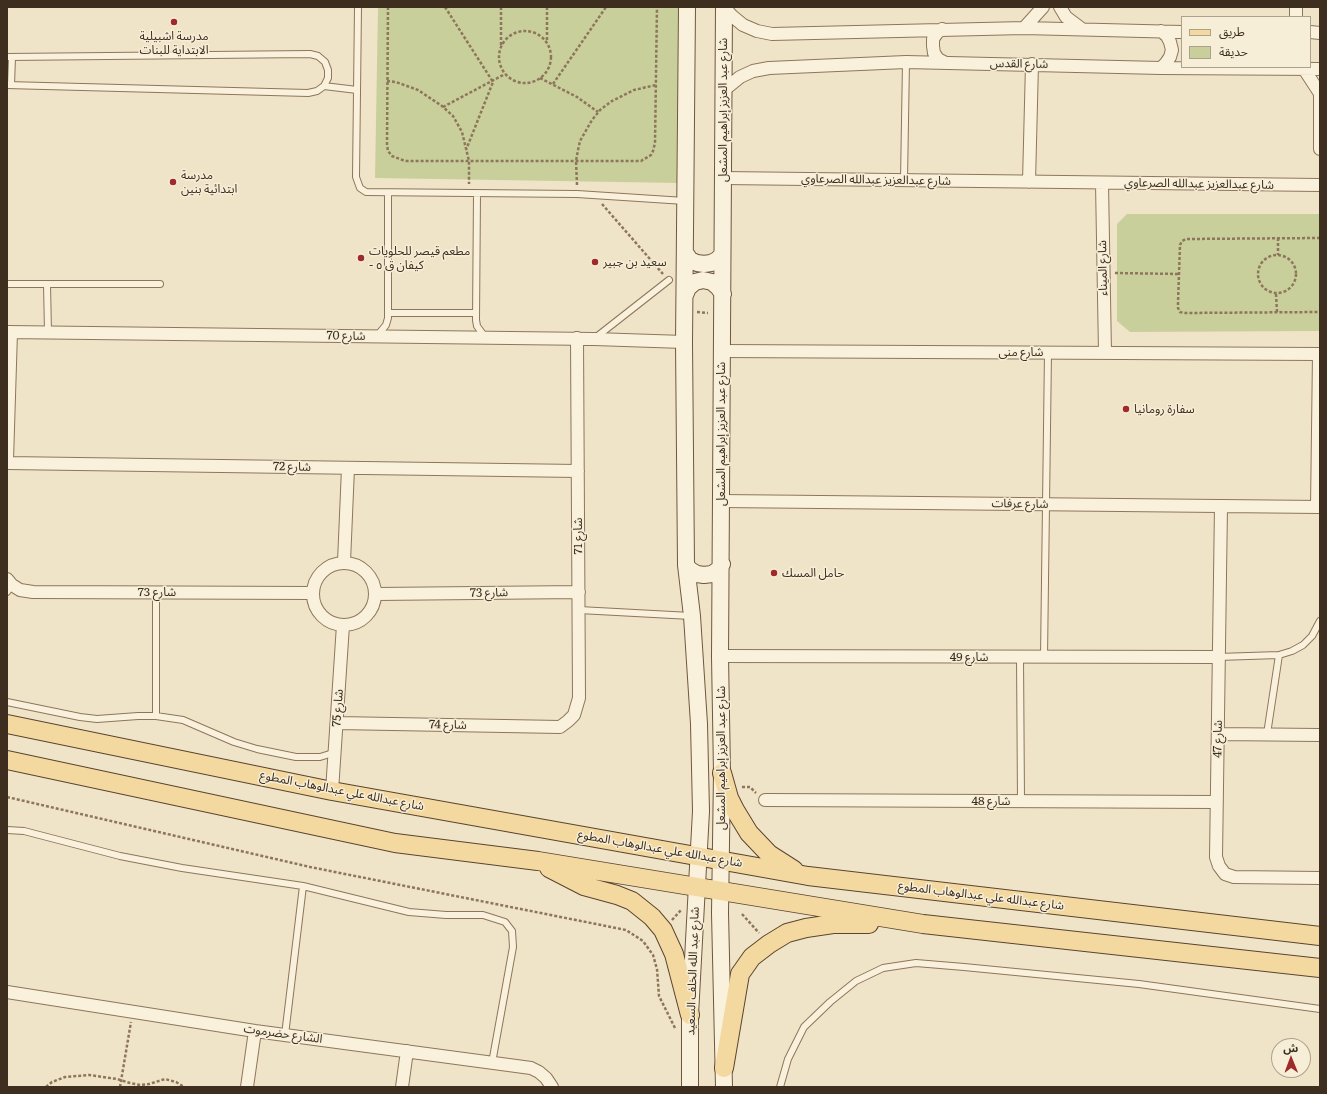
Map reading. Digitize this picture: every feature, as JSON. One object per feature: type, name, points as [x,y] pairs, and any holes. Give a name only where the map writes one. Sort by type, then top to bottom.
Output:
[{"type":"main road","name":"شارع عبد العزيز إبراهيم المشعل","points":[[688,7],[684,342],[686,565],[692,616],[699,724],[701,811],[699,856]]},
{"type":"main road","name":"شارع عبد العزيز إبراهيم المشعل","points":[[722,861],[724,779],[720,656],[722,564],[721,501],[724,7]]},
{"type":"main road","points":[[686,254],[690,260],[704,264],[711,263],[722,255]]},
{"type":"main road","points":[[685,295],[688,288],[695,282],[703,280],[712,282],[718,287],[722,294]]},
{"type":"main road","points":[[686,565],[690,570],[697,574],[704,575],[712,574],[718,570],[722,564]]},
{"type":"main road","name":"شارع عبدالله علي عبدالوهاب المطوع","points":[[7,724],[332,791],[808,876],[1320,936]]},
{"type":"main road","points":[[7,760],[395,842],[538,861],[923,924],[1320,968]]},
{"type":"main road","points":[[724,779],[729,798],[741,822],[759,844],[781,863],[808,876]]},
{"type":"main road","name":"شارع عبد الله الخلف السعيد","points":[[690,1087],[690,1015],[699,856]]},
{"type":"main road","points":[[538,861],[584,886],[632,901],[652,918],[663,930],[674,954],[690,1015]]},
{"type":"main road","name":"شارع عبد الله الخلف السعيد","points":[[722,861],[720,891],[724,1087]]},
{"type":"main road","points":[[724,1068],[740,974],[752,957],[769,944],[787,933],[806,928],[833,924],[923,924]]},
{"type":"street","points":[[724,7],[743,25],[757,31],[772,34],[1024,28],[1181,32]]},
{"type":"street","points":[[1024,28],[1043,7]]},
{"type":"street","points":[[1060,7],[1066,17],[1082,29]]},
{"type":"street","points":[[942,29],[937,33],[933,46],[934,53],[944,62]]},
{"type":"street","points":[[1161,31],[1167,36],[1172,50],[1170,57],[1161,68]]},
{"type":"street","name":"شارع القدس","points":[[724,90],[740,77],[769,68],[906,62],[1181,67]]},
{"type":"street","points":[[1029,182],[1032,64]]},
{"type":"street","points":[[1304,68],[1320,91],[1320,149]]},
{"type":"street","name":"شارع القدس","points":[[1304,68],[1320,69]]},
{"type":"street","name":"شارع عبدالعزيز عبدالله الصرعاوي","points":[[723,178],[1320,185]]},
{"type":"street","name":"شارع الميناء","points":[[1102,183],[1105,353]]},
{"type":"street","points":[[7,460],[9,332]]},
{"type":"street","name":"شارع 70","points":[[9,332],[577,338],[684,342]]},
{"type":"street","name":"شارع 71","points":[[560,727],[574,715],[579,698],[577,338]]},
{"type":"street","name":"شارع منى","points":[[722,351],[1320,354]]},
{"type":"street","points":[[1318,507],[1320,354]]},
{"type":"street","name":"شارع 72","points":[[7,463],[578,470]]},
{"type":"street","points":[[344,562],[348,468]]},
{"type":"street","name":"شارع عرفات","points":[[721,501],[1318,507]]},
{"type":"street","name":"شارع 47","points":[[1221,506],[1218,657],[1219,734],[1216,802],[1216,857],[1219,866],[1225,874],[1234,877],[1320,878]]},
{"type":"street","points":[[344,562],[356,565],[367,572],[373,582],[376,594],[373,606],[366,616],[355,623],[343,625],[331,623],[321,616],[314,605],[312,593],[315,581],[322,571],[332,564],[344,562]]},
{"type":"street","name":"شارع 73","points":[[9,585],[20,590],[33,592],[312,593]]},
{"type":"street","name":"شارع 73","points":[[376,594],[579,592]]},
{"type":"street","name":"شارع 75","points":[[332,791],[343,625]]},
{"type":"street","name":"شارع 49","points":[[720,656],[1218,657]]},
{"type":"street","name":"شارع 74","points":[[337,723],[560,727]]},
{"type":"street","points":[[1219,734],[1320,734]]},
{"type":"street","name":"شارع 48","points":[[765,800],[1216,802]]},
{"type":"street","name":"الشارع حضرموت","points":[[7,992],[255,1031],[531,1068],[546,1078],[552,1087]]},
{"type":"street","points":[[247,1087],[255,1031]]},
{"type":"street","points":[[402,1087],[406,1051]]},
{"type":"lane","points":[[358,7],[356,177],[360,188],[366,192],[577,194],[686,201]]},
{"type":"lane","points":[[310,54],[318,56],[325,62],[328,70],[328,78],[324,86],[317,91],[308,93],[9,85],[9,57],[310,54]]},
{"type":"lane","points":[[904,180],[906,62]]},
{"type":"lane","points":[[324,86],[357,90]]},
{"type":"lane","points":[[377,336],[386,324],[388,318],[388,193]]},
{"type":"lane","points":[[477,194],[476,314],[477,326],[485,338]]},
{"type":"lane","points":[[594,339],[669,280]]},
{"type":"lane","points":[[7,284],[160,284]]},
{"type":"lane","points":[[48,284],[48,332]]},
{"type":"lane","points":[[388,313],[476,314]]},
{"type":"lane","points":[[1044,657],[1048,352]]},
{"type":"lane","points":[[156,592],[156,716]]},
{"type":"lane","points":[[579,610],[692,616]]},
{"type":"lane","points":[[1218,657],[1279,655],[1292,651],[1312,636],[1320,621]]},
{"type":"lane","points":[[1267,734],[1279,655]]},
{"type":"lane","points":[[1020,657],[1021,801]]},
{"type":"lane","points":[[7,702],[80,718],[97,719],[156,716],[183,720],[234,742],[257,749],[296,757],[320,757],[333,753],[335,750]]},
{"type":"lane","points":[[7,830],[24,831],[120,856],[182,868],[303,886],[409,912],[446,915],[483,915],[505,922],[512,931],[513,947],[492,1063]]},
{"type":"lane","points":[[285,1035],[303,886]]},
{"type":"lane","points":[[780,1087],[788,1060],[804,1027],[830,1002],[856,981],[883,968],[916,963],[1139,984],[1320,1009]]},
{"type":"path","points":[[388,7],[386,145],[392,156],[405,161],[641,161],[650,156],[654,151],[655,143],[657,7]]},
{"type":"path","points":[[445,7],[493,82]]},
{"type":"path","points":[[501,7],[501,45],[499,62],[505,74],[518,82],[526,83],[534,82],[549,68],[551,59],[547,42],[547,7]]},
{"type":"path","points":[[553,84],[606,7]]},
{"type":"path","points":[[501,45],[508,37],[518,32],[528,31],[538,34],[547,42]]},
{"type":"path","points":[[443,107],[493,82],[505,74]]},
{"type":"path","points":[[540,78],[577,97],[598,112]]},
{"type":"path","points":[[387,81],[396,82],[418,90],[431,97],[453,116],[462,132],[469,161],[468,194]]},
{"type":"path","points":[[466,150],[493,82]]},
{"type":"path","points":[[577,194],[576,161],[580,141],[586,129],[598,112],[612,101],[634,90],[656,85]]},
{"type":"path","points":[[594,195],[669,280]]},
{"type":"path","points":[[1278,238],[1278,255]]},
{"type":"path","points":[[1320,238],[1186,239],[1182,241],[1180,245],[1178,308],[1180,312],[1184,313],[1320,312]]},
{"type":"path","points":[[1278,255],[1294,264],[1296,275],[1292,286],[1288,290],[1276,294],[1270,292],[1261,285],[1258,274],[1259,268],[1267,258],[1278,255]]},
{"type":"path","points":[[1104,272],[1179,274]]},
{"type":"path","points":[[1276,294],[1278,312]]},
{"type":"path","points":[[685,312],[722,314]]},
{"type":"path","points":[[724,779],[750,787],[757,795],[765,800]]},
{"type":"path","points":[[7,798],[310,867],[626,930],[643,941],[652,955],[657,969],[659,996],[677,1030]]},
{"type":"path","points":[[742,914],[769,944]]},
{"type":"path","points":[[120,1087],[132,1012]]},
{"type":"path","points":[[46,1087],[52,1082],[76,1075],[103,1076],[140,1085],[165,1079],[176,1082],[184,1087]]},
{"type":"green space","points":[[378,7],[683,7],[679,183],[375,178]]},
{"type":"green space","points":[[1127,214],[1320,214],[1320,331],[1130,332],[1117,321],[1117,224]]},
{"type":"place","name":"مدرسة اشبيلية الابتداية للبنات","points":[[174,22]]},
{"type":"place","name":"مدرسة ابتدائية بنين","points":[[173,182]]},
{"type":"place","name":"مطعم قيصر للحلويات - كيفان ق ٥","points":[[361,258]]},
{"type":"place","name":"سعيد بن جبير","points":[[595,262]]},
{"type":"place","name":"سفارة رومانيا","points":[[1126,409]]},
{"type":"place","name":"حامل المسك","points":[[774,573]]}]
